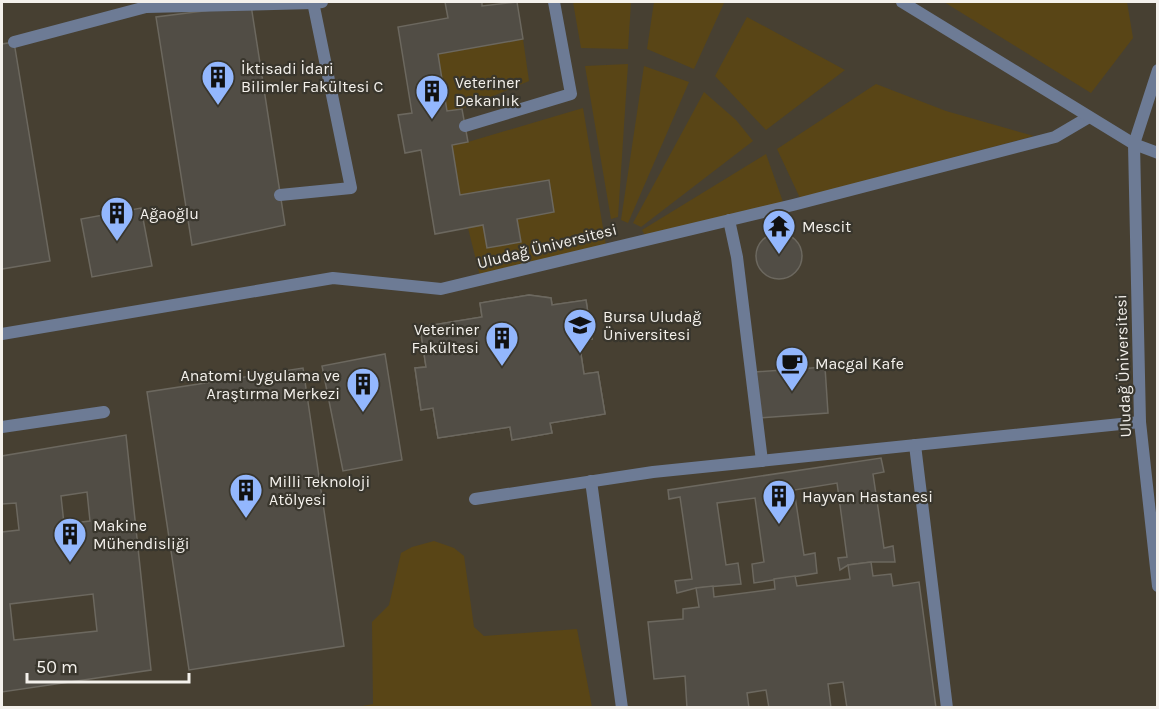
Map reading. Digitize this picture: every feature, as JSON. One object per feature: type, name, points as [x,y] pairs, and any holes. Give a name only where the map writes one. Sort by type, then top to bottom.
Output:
[{"type":"street","points":[[14,42],[147,7],[316,2],[351,188],[280,195]]},
{"type":"street","points":[[465,126],[571,94],[554,2]]},
{"type":"street","points":[[902,2],[1134,144],[1158,153]]},
{"type":"street","name":"Uludağ Üniversitesi","points":[[1158,70],[1134,144],[1140,422],[1158,586]]},
{"type":"street","name":"Uludağ Üniversitesi","points":[[2,334],[333,278],[441,289],[1055,136],[1089,117]]},
{"type":"street","points":[[729,219],[762,460]]},
{"type":"street","points":[[2,427],[104,412]]},
{"type":"street","points":[[475,499],[652,472],[1140,422]]},
{"type":"street","points":[[915,445],[947,708]]},
{"type":"street","points":[[591,481],[622,708]]},
{"type":"shaded area","name":"Bursa Uludağ Üniversitesi","points":[[2,2],[1157,2],[1157,707],[2,707]]},
{"type":"shaded area","points":[[573,2],[631,2],[628,49],[581,48]]},
{"type":"shaded area","points":[[654,2],[724,3],[694,69],[647,49]]},
{"type":"shaded area","points":[[944,2],[1127,2],[1133,38],[1091,93]]},
{"type":"shaded area","points":[[747,17],[845,70],[766,130],[715,76]]},
{"type":"shaded area","points":[[523,39],[529,81],[462,109],[447,111],[438,54]]},
{"type":"shaded area","points":[[628,64],[618,217],[611,219],[585,66]]},
{"type":"shaded area","points":[[644,66],[689,82],[628,223],[621,220]]},
{"type":"shaded area","points":[[876,84],[946,111],[1034,136],[800,198],[777,149]]},
{"type":"shaded area","points":[[704,92],[736,120],[753,141],[641,227],[633,223]]},
{"type":"shaded area","points":[[583,108],[606,246],[480,276],[468,228],[483,225],[487,248],[521,242],[517,219],[554,212],[549,180],[460,195],[452,145]]},
{"type":"shaded area","points":[[766,154],[783,202],[646,237],[642,230]]},
{"type":"shaded area","points":[[434,541],[454,548],[464,556],[474,627],[484,636],[577,629],[592,707],[357,707],[373,704],[372,622],[389,605],[401,553],[412,547]]},
{"type":"building","name":"Veteriner Dekanlık","points":[[445,2],[482,2],[482,6],[517,2],[523,39],[438,54],[447,111],[462,109],[468,142],[452,145],[460,195],[549,180],[554,212],[517,219],[521,242],[487,248],[483,225],[435,234],[421,150],[405,153],[398,115],[412,113],[398,27],[448,18]]},
{"type":"building","name":"İktisadi İdari Bilimler Fakültesi C","points":[[251,5],[285,225],[192,245],[156,17]]},
{"type":"building","points":[[14,42],[50,261],[2,269],[2,44]]},
{"type":"building","name":"Ağaoğlu","points":[[141,208],[152,266],[92,277],[81,219]]},
{"type":"building","name":"Mescit","points":[[779,233],[795,240],[802,256],[795,272],[779,279],[763,272],[756,256],[763,240]]},
{"type":"building","name":"Veteriner Fakültesi","points":[[529,295],[551,298],[552,305],[586,300],[592,339],[579,341],[584,374],[598,372],[605,414],[550,423],[552,433],[512,440],[510,427],[438,438],[433,408],[421,410],[415,368],[426,367],[420,327],[482,317],[480,303]],"holes":[[[538,344],[544,383],[504,390],[498,351]]]},
{"type":"building","name":"Veteriner Fakültesi","points":[[529,295],[551,298],[552,305],[586,300],[592,339],[579,341],[584,374],[598,372],[605,414],[550,423],[552,433],[512,440],[510,427],[438,438],[433,408],[421,410],[415,368],[426,367],[420,327],[482,317],[480,303]]},
{"type":"building","name":"Anatomi Uygulama ve Araştırma Merkezi","points":[[385,354],[402,460],[343,471],[322,366]]},
{"type":"building","name":"Macgal Kafe","points":[[825,367],[828,413],[758,418],[755,372]]},
{"type":"building","name":"Milli Teknoloji Atölyesi","points":[[303,368],[344,646],[189,670],[147,392]]},
{"type":"building","name":"Makine Mühendisliği","points":[[126,435],[151,670],[2,692],[2,532],[19,530],[16,503],[2,504],[2,456]],"holes":[[[87,492],[90,521],[64,524],[61,496]],[[93,594],[97,631],[14,640],[10,604]]]},
{"type":"building","name":"Hayvan Hastanesi","points":[[881,458],[884,472],[873,474],[884,548],[893,546],[895,562],[848,565],[840,570],[838,558],[847,557],[837,483],[794,490],[804,555],[815,553],[817,573],[754,583],[752,564],[764,562],[755,498],[717,503],[726,565],[738,563],[741,584],[696,588],[677,593],[675,581],[692,579],[680,497],[669,499],[668,490]]},
{"type":"building","points":[[871,562],[873,576],[891,574],[893,586],[919,582],[936,708],[847,708],[843,682],[828,684],[831,708],[769,708],[766,690],[747,693],[749,708],[687,708],[685,676],[654,679],[648,622],[683,619],[683,609],[699,607],[696,588],[713,586],[714,597],[775,589],[774,579],[795,576],[797,586],[850,579],[848,565]]},
{"type":"place","name":"İktisadi İdari Bilimler Fakültesi C","points":[[218,106]]},
{"type":"place","name":"Veteriner Dekanlık","points":[[432,120]]},
{"type":"place","name":"Ağaoğlu","points":[[117,242]]},
{"type":"place","name":"Mescit","points":[[779,255]]},
{"type":"place","name":"Bursa Uludağ Üniversitesi","points":[[580,354]]},
{"type":"place","name":"Veteriner Fakültesi","points":[[502,367]]},
{"type":"place","name":"Macgal Kafe","points":[[792,392]]},
{"type":"place","name":"Anatomi Uygulama ve Araştırma Merkezi","points":[[363,413]]},
{"type":"place","name":"Milli Teknoloji Atölyesi","points":[[246,519]]},
{"type":"place","name":"Hayvan Hastanesi","points":[[779,525]]},
{"type":"place","name":"Makine Mühendisliği","points":[[70,563]]}]
